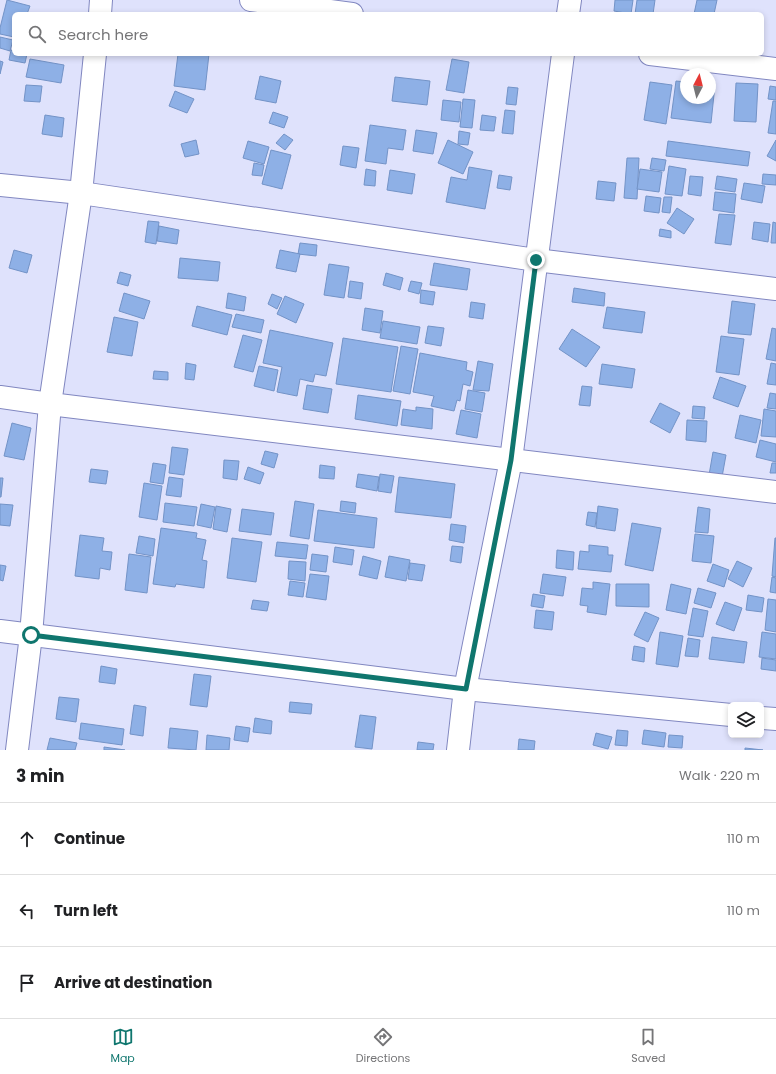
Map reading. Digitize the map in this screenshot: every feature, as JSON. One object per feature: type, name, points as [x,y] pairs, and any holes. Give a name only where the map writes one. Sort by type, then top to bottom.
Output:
[{"type":"street","points":[[100,12],[101,0]]},
{"type":"street","points":[[251,0],[338,12]]},
{"type":"street","points":[[568,12],[570,0]]},
{"type":"street","points":[[17,750],[31,635],[50,404],[81,194],[96,56]]},
{"type":"street","points":[[458,750],[466,689],[511,460],[563,56]]},
{"type":"street","points":[[667,56],[776,69]]},
{"type":"street","points":[[0,185],[81,194],[536,260],[776,289]]},
{"type":"street","points":[[0,397],[776,492]]},
{"type":"street","points":[[0,631],[466,689],[728,715]]},
{"type":"street","points":[[764,718],[776,719]]},
{"type":"building","points":[[7,0],[30,6],[28,12],[12,12],[12,37],[0,34],[0,28]]},
{"type":"building","points":[[615,0],[633,0],[631,12],[614,11]]},
{"type":"building","points":[[637,0],[655,0],[653,12],[635,12]]},
{"type":"building","points":[[697,0],[717,0],[714,12],[694,12]]},
{"type":"building","points":[[0,37],[12,40],[10,51],[0,48]]},
{"type":"building","points":[[11,50],[12,56],[27,56],[25,63],[9,60]]},
{"type":"building","points":[[178,56],[209,56],[205,90],[174,86]]},
{"type":"building","points":[[30,59],[64,65],[61,83],[26,77]]},
{"type":"building","points":[[452,59],[469,62],[464,93],[446,90]]},
{"type":"building","points":[[0,61],[3,62],[0,74]]},
{"type":"building","points":[[260,76],[281,81],[276,103],[255,99]]},
{"type":"building","points":[[395,77],[430,81],[427,105],[392,101]]},
{"type":"building","points":[[676,81],[680,81],[680,104],[713,104],[711,123],[671,118]]},
{"type":"building","points":[[650,82],[672,85],[666,124],[644,120]]},
{"type":"building","points":[[736,83],[758,84],[756,122],[734,121]]},
{"type":"building","points":[[26,85],[42,86],[40,102],[24,101]]},
{"type":"building","points":[[770,86],[776,87],[776,100],[768,99]]},
{"type":"building","points":[[508,87],[518,88],[516,105],[506,104]]},
{"type":"building","points":[[175,91],[194,99],[187,113],[169,106]]},
{"type":"building","points":[[463,99],[475,100],[472,128],[460,127]]},
{"type":"building","points":[[443,100],[461,102],[459,122],[441,120]]},
{"type":"building","points":[[773,101],[776,101],[776,134],[768,133]]},
{"type":"building","points":[[505,110],[515,111],[513,134],[502,133]]},
{"type":"building","points":[[273,112],[288,117],[284,128],[269,123]]},
{"type":"building","points":[[45,115],[64,118],[62,137],[42,134]]},
{"type":"building","points":[[482,115],[496,117],[494,131],[480,130]]},
{"type":"building","points":[[370,125],[406,130],[403,150],[388,148],[386,164],[365,161]]},
{"type":"building","points":[[416,130],[437,133],[433,154],[413,151]]},
{"type":"building","points":[[459,131],[470,133],[468,145],[458,144]]},
{"type":"building","points":[[284,134],[293,140],[285,150],[276,143]]},
{"type":"building","points":[[196,140],[199,154],[185,157],[181,144]]},
{"type":"building","points":[[448,140],[473,152],[463,174],[438,163]]},
{"type":"building","points":[[776,140],[776,161],[767,156]]},
{"type":"building","points":[[248,141],[269,147],[264,164],[243,158]]},
{"type":"building","points":[[668,141],[750,152],[748,166],[666,156]]},
{"type":"building","points":[[343,146],[359,148],[356,168],[340,165]]},
{"type":"building","points":[[271,150],[291,155],[282,189],[262,184]]},
{"type":"building","points":[[627,158],[639,158],[637,199],[624,198]]},
{"type":"building","points":[[652,158],[666,160],[664,171],[650,169]]},
{"type":"building","points":[[254,163],[264,165],[262,176],[252,175]]},
{"type":"building","points":[[669,166],[686,169],[682,196],[665,194]]},
{"type":"building","points":[[469,167],[492,171],[485,209],[446,202],[451,177],[467,180]]},
{"type":"building","points":[[366,169],[376,171],[375,186],[364,185]]},
{"type":"building","points":[[640,169],[662,172],[659,192],[637,189]]},
{"type":"building","points":[[390,170],[415,174],[412,194],[387,190]]},
{"type":"building","points":[[763,174],[776,175],[776,185],[762,184]]},
{"type":"building","points":[[499,175],[512,177],[510,190],[497,188]]},
{"type":"building","points":[[690,176],[703,177],[701,196],[688,194]]},
{"type":"building","points":[[717,176],[737,179],[735,192],[715,189]]},
{"type":"building","points":[[598,181],[616,183],[614,201],[596,199]]},
{"type":"building","points":[[744,183],[765,186],[762,203],[741,199]]},
{"type":"building","points":[[715,192],[736,194],[734,213],[713,210]]},
{"type":"building","points":[[646,196],[661,198],[659,213],[644,211]]},
{"type":"building","points":[[664,197],[672,197],[670,213],[662,212]]},
{"type":"building","points":[[677,208],[694,219],[684,234],[667,223]]},
{"type":"building","points":[[719,214],[735,215],[731,245],[715,243]]},
{"type":"building","points":[[148,221],[159,222],[156,244],[145,242]]},
{"type":"building","points":[[754,222],[770,224],[768,242],[752,239]]},
{"type":"building","points":[[773,222],[776,223],[776,243],[771,243]]},
{"type":"building","points":[[159,226],[179,230],[177,244],[157,241]]},
{"type":"building","points":[[660,229],[671,231],[671,238],[659,236]]},
{"type":"building","points":[[300,243],[317,245],[316,256],[298,254]]},
{"type":"building","points":[[14,250],[32,255],[27,273],[9,268]]},
{"type":"building","points":[[280,250],[300,254],[296,272],[276,268]]},
{"type":"building","points":[[180,258],[220,262],[218,281],[178,278]]},
{"type":"building","points":[[434,263],[470,269],[467,290],[430,285]]},
{"type":"building","points":[[329,264],[349,267],[344,298],[324,295]]},
{"type":"building","points":[[120,272],[131,275],[128,286],[117,283]]},
{"type":"building","points":[[386,273],[403,278],[400,290],[383,285]]},
{"type":"building","points":[[350,281],[363,283],[361,299],[348,297]]},
{"type":"building","points":[[411,281],[422,283],[419,294],[408,291]]},
{"type":"building","points":[[574,288],[605,293],[604,306],[572,302]]},
{"type":"building","points":[[421,290],[435,292],[433,305],[420,303]]},
{"type":"building","points":[[124,293],[150,301],[144,319],[119,311]]},
{"type":"building","points":[[228,293],[246,297],[244,311],[226,308]]},
{"type":"building","points":[[272,294],[282,298],[277,309],[268,304]]},
{"type":"building","points":[[285,296],[304,304],[296,323],[277,314]]},
{"type":"building","points":[[732,301],[755,304],[751,335],[728,333]]},
{"type":"building","points":[[471,302],[485,304],[483,319],[469,317]]},
{"type":"building","points":[[197,306],[232,315],[227,335],[192,326]]},
{"type":"building","points":[[607,307],[645,312],[642,333],[603,328]]},
{"type":"building","points":[[365,308],[383,311],[380,333],[362,330]]},
{"type":"building","points":[[236,314],[264,320],[261,333],[232,327]]},
{"type":"building","points":[[114,317],[138,322],[132,356],[107,352]]},
{"type":"building","points":[[383,321],[420,327],[417,344],[380,338]]},
{"type":"building","points":[[428,326],[444,328],[441,346],[425,343]]},
{"type":"building","points":[[772,328],[776,329],[776,361],[766,359]]},
{"type":"building","points":[[572,329],[600,347],[586,367],[559,349]]},
{"type":"building","points":[[270,330],[333,343],[326,376],[315,374],[313,382],[300,379],[297,396],[277,392],[282,367],[263,363]]},
{"type":"building","points":[[243,335],[262,340],[253,372],[234,367]]},
{"type":"building","points":[[721,336],[744,339],[739,375],[716,372]]},
{"type":"building","points":[[343,338],[398,347],[391,392],[336,384]]},
{"type":"building","points":[[401,346],[418,349],[410,394],[393,391]]},
{"type":"building","points":[[420,353],[467,362],[466,370],[473,372],[470,386],[463,384],[460,401],[457,400],[454,411],[431,406],[434,396],[413,392]]},
{"type":"building","points":[[478,361],[493,364],[489,391],[473,390]]},
{"type":"building","points":[[186,363],[196,365],[194,380],[185,379]]},
{"type":"building","points":[[771,363],[776,364],[776,385],[767,384]]},
{"type":"building","points":[[602,364],[635,369],[632,388],[599,384]]},
{"type":"building","points":[[259,366],[278,370],[274,391],[254,386]]},
{"type":"building","points":[[154,371],[168,372],[168,380],[153,379]]},
{"type":"building","points":[[720,377],[746,386],[738,407],[713,398]]},
{"type":"building","points":[[307,385],[332,389],[328,413],[303,409]]},
{"type":"building","points":[[582,386],[592,387],[590,406],[579,405]]},
{"type":"building","points":[[468,390],[485,393],[482,412],[465,409]]},
{"type":"building","points":[[770,393],[776,394],[776,409],[767,408]]},
{"type":"building","points":[[358,395],[401,401],[397,426],[355,419]]},
{"type":"building","points":[[660,403],[680,413],[670,433],[650,422]]},
{"type":"building","points":[[693,406],[705,407],[704,419],[692,418]]},
{"type":"building","points":[[416,407],[433,409],[432,429],[401,425],[403,409],[416,411]]},
{"type":"building","points":[[764,409],[776,411],[776,437],[761,436]]},
{"type":"building","points":[[461,410],[481,414],[477,438],[456,434]]},
{"type":"building","points":[[740,415],[761,420],[756,443],[735,438]]},
{"type":"building","points":[[687,420],[707,421],[706,442],[686,440]]},
{"type":"building","points":[[12,423],[31,428],[24,460],[4,456]]},
{"type":"building","points":[[760,440],[776,444],[776,462],[756,457]]},
{"type":"building","points":[[172,447],[188,449],[184,475],[169,473]]},
{"type":"building","points":[[265,451],[278,454],[274,468],[261,464]]},
{"type":"building","points":[[713,452],[726,455],[722,477],[709,475]]},
{"type":"building","points":[[224,460],[239,461],[237,480],[223,478]]},
{"type":"building","points":[[153,463],[166,465],[163,484],[150,482]]},
{"type":"building","points":[[772,463],[776,463],[776,473],[770,473]]},
{"type":"building","points":[[320,465],[335,467],[334,479],[319,478]]},
{"type":"building","points":[[248,467],[264,473],[260,484],[244,479]]},
{"type":"building","points":[[91,469],[108,471],[106,484],[89,482]]},
{"type":"building","points":[[358,474],[379,477],[377,491],[356,487]]},
{"type":"building","points":[[380,474],[394,476],[391,493],[378,491]]},
{"type":"building","points":[[169,477],[183,479],[181,497],[166,495]]},
{"type":"building","points":[[399,477],[455,484],[451,518],[395,512]]},
{"type":"building","points":[[0,478],[3,478],[1,497],[0,497]]},
{"type":"building","points":[[144,483],[162,486],[157,520],[139,517]]},
{"type":"building","points":[[295,501],[314,504],[309,539],[290,536]]},
{"type":"building","points":[[341,501],[356,503],[355,513],[340,511]]},
{"type":"building","points":[[165,503],[197,507],[194,526],[163,522]]},
{"type":"building","points":[[0,504],[13,505],[10,526],[0,525]]},
{"type":"building","points":[[201,504],[215,507],[211,528],[197,525]]},
{"type":"building","points":[[216,506],[231,509],[227,532],[213,529]]},
{"type":"building","points":[[598,506],[618,509],[615,531],[596,528]]},
{"type":"building","points":[[698,507],[710,509],[708,533],[695,532]]},
{"type":"building","points":[[242,509],[274,513],[271,535],[239,531]]},
{"type":"building","points":[[318,510],[377,518],[374,548],[314,541]]},
{"type":"building","points":[[588,512],[597,513],[595,527],[586,525]]},
{"type":"building","points":[[632,523],[661,528],[653,571],[625,565]]},
{"type":"building","points":[[451,524],[466,526],[464,543],[449,540]]},
{"type":"building","points":[[161,528],[197,533],[196,538],[206,540],[202,560],[207,561],[204,588],[176,584],[175,587],[153,584]]},
{"type":"building","points":[[695,534],[714,536],[711,563],[692,561]]},
{"type":"building","points":[[80,535],[104,538],[102,551],[112,552],[110,570],[100,568],[99,579],[75,576]]},
{"type":"building","points":[[139,536],[155,539],[153,556],[136,553]]},
{"type":"building","points":[[232,538],[262,542],[256,582],[227,578]]},
{"type":"building","points":[[776,538],[776,577],[772,576]]},
{"type":"building","points":[[277,542],[308,545],[306,559],[275,556]]},
{"type":"building","points":[[589,545],[608,547],[608,555],[613,555],[611,572],[578,569],[580,551],[589,552]]},
{"type":"building","points":[[452,546],[463,547],[461,563],[450,561]]},
{"type":"building","points":[[335,547],[354,550],[352,565],[333,562]]},
{"type":"building","points":[[557,550],[574,552],[573,570],[556,568]]},
{"type":"building","points":[[129,554],[151,557],[147,593],[125,590]]},
{"type":"building","points":[[312,554],[328,556],[326,572],[310,570]]},
{"type":"building","points":[[363,556],[381,561],[377,579],[359,575]]},
{"type":"building","points":[[389,556],[410,560],[406,581],[385,577]]},
{"type":"building","points":[[289,561],[306,562],[305,581],[288,579]]},
{"type":"building","points":[[737,561],[752,568],[743,587],[728,579]]},
{"type":"building","points":[[410,563],[425,565],[422,581],[408,579]]},
{"type":"building","points":[[713,564],[729,570],[724,587],[707,581]]},
{"type":"building","points":[[0,565],[6,566],[3,581],[0,580]]},
{"type":"building","points":[[310,574],[329,576],[326,600],[306,597]]},
{"type":"building","points":[[543,574],[566,577],[563,596],[540,593]]},
{"type":"building","points":[[772,577],[776,578],[776,593],[770,592]]},
{"type":"building","points":[[290,581],[305,583],[303,597],[288,595]]},
{"type":"building","points":[[593,582],[610,584],[606,615],[587,612],[588,606],[580,605],[582,588],[593,589]]},
{"type":"building","points":[[616,584],[649,584],[649,607],[616,606]]},
{"type":"building","points":[[671,584],[691,589],[686,614],[666,610]]},
{"type":"building","points":[[698,588],[716,593],[711,608],[694,603]]},
{"type":"building","points":[[533,594],[545,596],[543,608],[531,606]]},
{"type":"building","points":[[748,595],[764,598],[762,612],[746,610]]},
{"type":"building","points":[[768,599],[776,600],[776,632],[765,630]]},
{"type":"building","points":[[253,600],[269,602],[267,611],[251,609]]},
{"type":"building","points":[[725,602],[742,608],[734,631],[716,624]]},
{"type":"building","points":[[693,608],[708,611],[703,637],[688,635]]},
{"type":"building","points":[[536,610],[554,612],[552,630],[534,628]]},
{"type":"building","points":[[645,612],[659,618],[648,642],[634,635]]},
{"type":"building","points":[[660,632],[683,636],[678,667],[656,664]]},
{"type":"building","points":[[762,632],[776,634],[776,659],[759,657]]},
{"type":"building","points":[[712,637],[747,642],[744,663],[709,659]]},
{"type":"building","points":[[688,638],[700,640],[698,657],[685,656]]},
{"type":"building","points":[[634,646],[645,648],[644,662],[632,660]]},
{"type":"building","points":[[762,658],[776,660],[776,671],[761,669]]},
{"type":"building","points":[[101,666],[117,669],[115,684],[99,682]]},
{"type":"building","points":[[194,674],[211,676],[207,707],[190,705]]},
{"type":"building","points":[[59,697],[79,699],[76,722],[56,719]]},
{"type":"building","points":[[290,702],[312,704],[311,714],[289,712]]},
{"type":"building","points":[[134,705],[146,707],[143,736],[130,734]]},
{"type":"building","points":[[360,715],[376,717],[372,749],[355,747]]},
{"type":"building","points":[[255,718],[272,721],[271,734],[253,732]]},
{"type":"building","points":[[81,723],[124,729],[122,745],[79,739]]},
{"type":"building","points":[[236,726],[250,728],[248,742],[234,740]]},
{"type":"building","points":[[170,728],[198,731],[196,750],[168,748]]},
{"type":"building","points":[[617,730],[628,731],[627,746],[615,745]]},
{"type":"building","points":[[644,730],[666,733],[664,747],[642,744]]},
{"type":"building","points":[[596,733],[612,737],[608,749],[593,745]]},
{"type":"building","points":[[207,735],[230,738],[229,750],[206,750]]},
{"type":"building","points":[[669,735],[683,736],[682,748],[668,747]]},
{"type":"building","points":[[50,738],[77,743],[75,750],[47,750]]},
{"type":"building","points":[[519,739],[535,741],[534,750],[518,750]]},
{"type":"building","points":[[418,742],[434,744],[433,750],[417,750]]},
{"type":"building","points":[[104,747],[125,750],[104,750]]},
{"type":"building","points":[[745,748],[763,750],[745,750]]},
{"type":"route","points":[[31,635],[466,689],[511,460],[536,260]]}]
